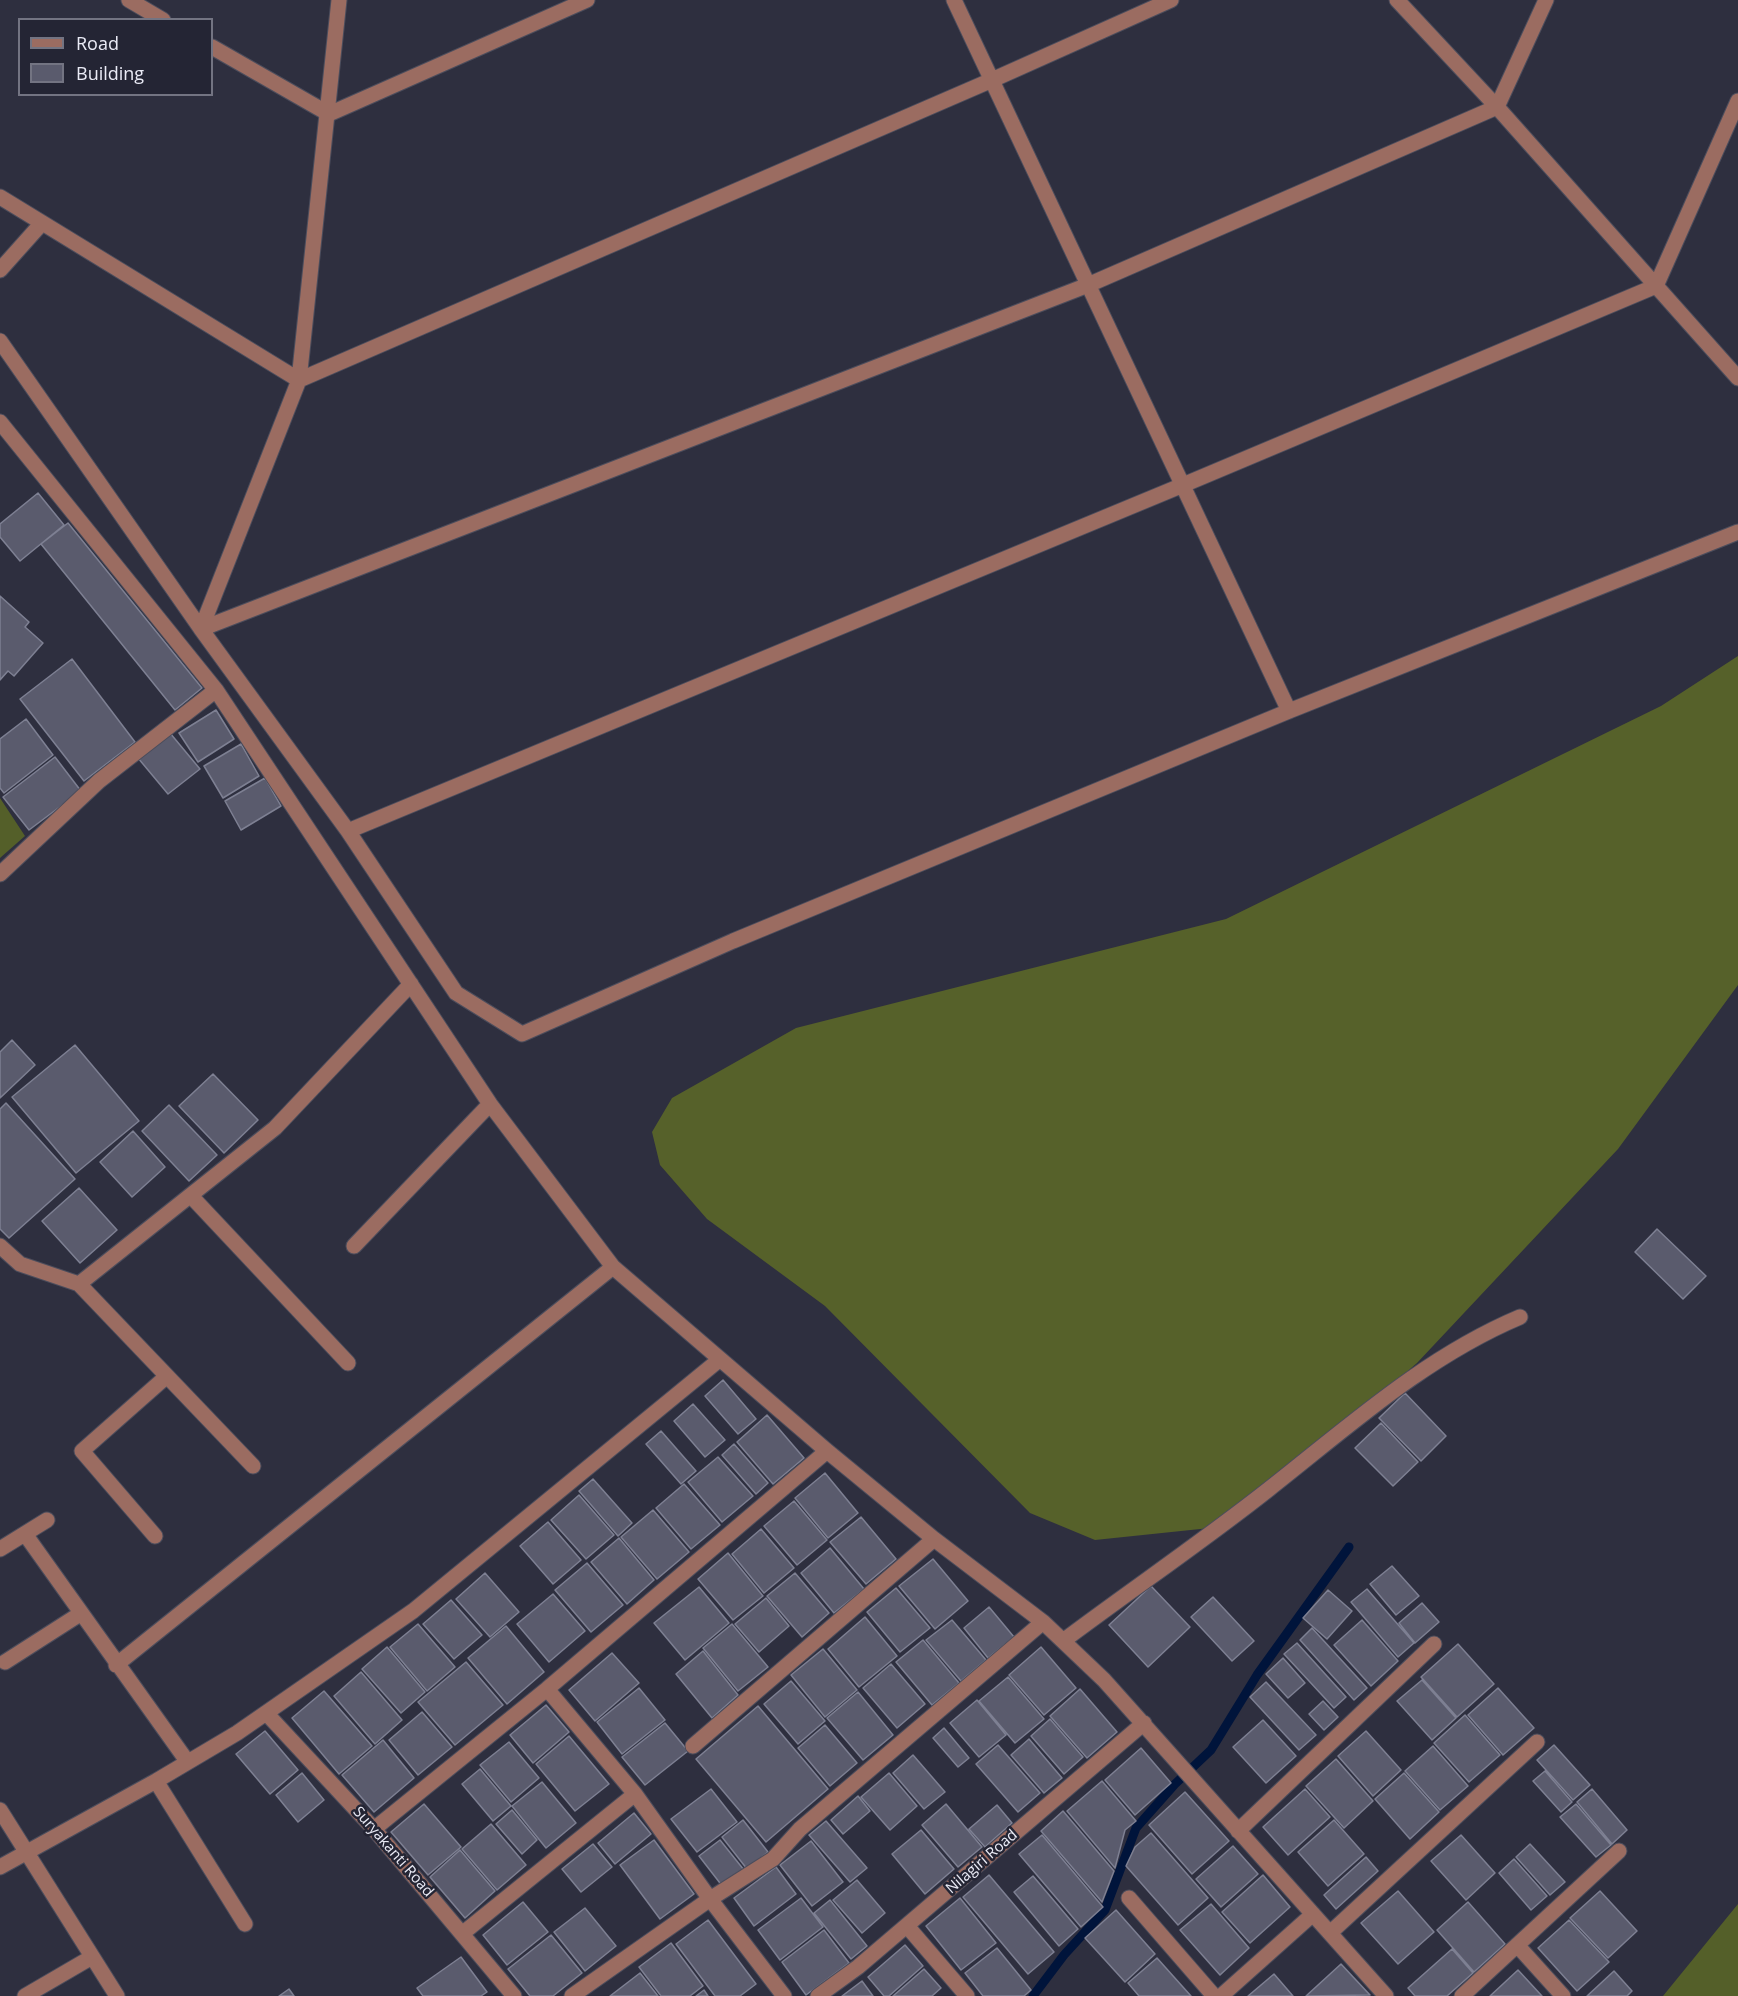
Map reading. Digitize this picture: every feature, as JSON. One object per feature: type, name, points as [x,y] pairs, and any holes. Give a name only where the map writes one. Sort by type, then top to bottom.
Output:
[{"type":"street","points":[[129,0],[160,18]]},
{"type":"street","points":[[201,629],[299,380],[329,114],[339,0]]},
{"type":"street","points":[[329,114],[587,0]]},
{"type":"street","points":[[954,0],[1289,711]]},
{"type":"street","points":[[299,380],[992,80],[1171,0]]},
{"type":"street","points":[[1397,0],[1497,107],[1738,378]]},
{"type":"street","points":[[201,629],[1088,285],[1497,107],[1546,0]]},
{"type":"street","points":[[213,48],[329,114]]},
{"type":"street","points":[[348,831],[1656,286],[1738,101]]},
{"type":"street","points":[[0,197],[299,380]]},
{"type":"street","points":[[0,270],[42,223]]},
{"type":"street","points":[[0,340],[201,629],[348,831],[456,993],[522,1034],[734,941],[1289,711],[1738,532]]},
{"type":"street","points":[[0,422],[216,690],[490,1104],[613,1267],[827,1451],[934,1539],[1043,1622],[1104,1680],[1386,1996]]},
{"type":"street","points":[[0,874],[99,781],[216,690]]},
{"type":"street","points":[[79,1284],[275,1128],[411,984]]},
{"type":"street","points":[[354,1245],[490,1104]]},
{"type":"street","points":[[191,1196],[348,1363]]},
{"type":"street","points":[[0,1246],[20,1264],[79,1284],[253,1466]]},
{"type":"street","points":[[116,1665],[613,1267]]},
{"type":"street","points":[[1063,1641],[1266,1491],[1394,1390],[1481,1333],[1520,1317]]},
{"type":"street","points":[[0,1867],[156,1782],[267,1713],[413,1611],[719,1360]]},
{"type":"street","points":[[155,1536],[81,1451],[167,1376]]},
{"type":"street","points":[[374,1829],[547,1689],[827,1451]]},
{"type":"street","points":[[0,1549],[47,1520]]},
{"type":"street","points":[[25,1534],[116,1665],[187,1761]]},
{"type":"street","points":[[693,1746],[934,1539]]},
{"type":"street","points":[[5,1662],[80,1614]]},
{"type":"street","points":[[572,1996],[710,1899],[773,1859],[800,1829],[1043,1622]]},
{"type":"street","points":[[1239,1831],[1434,1644]]},
{"type":"street","points":[[547,1689],[635,1794],[710,1899],[784,1996]]},
{"type":"street","name":"Suryakanti Road","points":[[267,1713],[374,1829],[514,1996]]},
{"type":"street","name":"Nilagiri Road","points":[[818,1996],[858,1967],[1144,1724]]},
{"type":"street","points":[[1330,1934],[1537,1742]]},
{"type":"street","points":[[156,1782],[245,1924]]},
{"type":"street","points":[[463,1933],[635,1794]]},
{"type":"street","points":[[0,1810],[117,1996]]},
{"type":"street","points":[[1462,1996],[1619,1851]]},
{"type":"street","points":[[1129,1898],[1214,1996]]},
{"type":"street","points":[[1221,1996],[1313,1914]]},
{"type":"street","points":[[907,1926],[967,1996]]},
{"type":"street","points":[[1517,1945],[1563,1996]]},
{"type":"street","points":[[26,1996],[92,1957]]},
{"type":"green space","points":[[1738,656],[1738,985],[1618,1149],[1417,1363],[1229,1526],[1095,1540],[1030,1513],[825,1306],[707,1219],[660,1165],[652,1132],[672,1098],[796,1028],[1226,919],[1661,706]]},
{"type":"green space","points":[[0,798],[25,836],[0,858]]},
{"type":"green space","points":[[1738,1904],[1738,1996],[1663,1996]]},
{"type":"building","points":[[38,493],[64,525],[20,561],[0,537],[0,524]]},
{"type":"building","points":[[68,523],[202,688],[175,710],[41,544]]},
{"type":"building","points":[[0,596],[29,622],[25,627],[43,643],[14,676],[8,671],[0,680]]},
{"type":"building","points":[[72,659],[135,742],[84,781],[20,699]]},
{"type":"building","points":[[216,710],[234,739],[198,762],[179,733]]},
{"type":"building","points":[[26,719],[53,755],[4,793],[0,788],[0,739]]},
{"type":"building","points":[[170,733],[200,769],[168,794],[138,758]]},
{"type":"building","points":[[241,744],[259,776],[223,798],[204,766]]},
{"type":"building","points":[[55,757],[81,791],[29,830],[3,797]]},
{"type":"building","points":[[265,778],[281,806],[241,830],[225,801]]},
{"type":"building","points":[[12,1040],[35,1065],[0,1098],[0,1052]]},
{"type":"building","points":[[75,1045],[139,1121],[76,1173],[12,1097]]},
{"type":"building","points":[[213,1074],[258,1120],[224,1153],[179,1106]]},
{"type":"building","points":[[6,1103],[75,1179],[9,1238],[0,1229],[0,1109]]},
{"type":"building","points":[[169,1105],[217,1155],[189,1181],[142,1131]]},
{"type":"building","points":[[133,1131],[165,1167],[132,1197],[100,1162]]},
{"type":"building","points":[[79,1188],[117,1230],[80,1263],[42,1221]]},
{"type":"building","points":[[1657,1229],[1706,1276],[1683,1299],[1635,1252]]},
{"type":"building","points":[[723,1380],[756,1419],[738,1434],[705,1396]]},
{"type":"building","points":[[1405,1393],[1446,1436],[1421,1461],[1379,1418]]},
{"type":"building","points":[[693,1404],[725,1440],[705,1457],[674,1421]]},
{"type":"building","points":[[767,1415],[804,1458],[773,1484],[737,1442]]},
{"type":"building","points":[[1381,1423],[1418,1462],[1393,1486],[1355,1448]]},
{"type":"building","points":[[661,1431],[696,1471],[681,1484],[646,1444]]},
{"type":"building","points":[[734,1444],[768,1483],[756,1494],[722,1455]]},
{"type":"building","points":[[718,1457],[753,1496],[722,1522],[688,1482]]},
{"type":"building","points":[[825,1473],[858,1513],[828,1538],[795,1498]]},
{"type":"building","points":[[593,1479],[632,1523],[618,1536],[579,1491]]},
{"type":"building","points":[[684,1484],[720,1525],[691,1549],[656,1508]]},
{"type":"building","points":[[579,1495],[614,1535],[586,1559],[551,1520]]},
{"type":"building","points":[[794,1501],[827,1540],[797,1565],[764,1526]]},
{"type":"building","points":[[653,1510],[689,1552],[657,1579],[621,1537]]},
{"type":"building","points":[[861,1517],[896,1559],[866,1584],[830,1542]]},
{"type":"building","points":[[548,1522],[581,1560],[553,1584],[520,1546]]},
{"type":"building","points":[[761,1529],[794,1568],[764,1593],[732,1554]]},
{"type":"building","points":[[619,1538],[654,1580],[627,1604],[591,1562]]},
{"type":"building","points":[[830,1548],[864,1589],[834,1613],[801,1573]]},
{"type":"building","points":[[728,1553],[763,1596],[733,1620],[698,1579]]},
{"type":"building","points":[[933,1559],[968,1601],[935,1629],[899,1586]]},
{"type":"building","points":[[587,1563],[623,1605],[591,1632],[555,1590]]},
{"type":"building","points":[[1392,1566],[1419,1596],[1396,1615],[1370,1584]]},
{"type":"building","points":[[485,1573],[519,1612],[490,1637],[456,1599]]},
{"type":"building","points":[[795,1573],[829,1613],[802,1637],[767,1596]]},
{"type":"building","points":[[1151,1586],[1190,1627],[1148,1667],[1109,1625]]},
{"type":"building","points":[[699,1587],[729,1623],[685,1660],[654,1623]]},
{"type":"building","points":[[896,1588],[930,1628],[900,1652],[867,1612]]},
{"type":"building","points":[[1367,1589],[1414,1643],[1398,1657],[1351,1602]]},
{"type":"building","points":[[1328,1590],[1352,1611],[1327,1639],[1303,1618]]},
{"type":"building","points":[[553,1594],[585,1631],[549,1662],[517,1624]]},
{"type":"building","points":[[1213,1597],[1254,1641],[1232,1661],[1191,1617]]},
{"type":"building","points":[[766,1598],[789,1626],[759,1652],[735,1624]]},
{"type":"building","points":[[451,1600],[482,1635],[454,1659],[423,1624]]},
{"type":"building","points":[[1422,1603],[1439,1622],[1415,1643],[1399,1623]]},
{"type":"building","points":[[989,1607],[1014,1637],[988,1658],[964,1628]]},
{"type":"building","points":[[865,1617],[897,1656],[859,1687],[828,1649]]},
{"type":"building","points":[[952,1620],[986,1660],[961,1681],[926,1640]]},
{"type":"building","points":[[1362,1620],[1398,1661],[1371,1686],[1334,1645]]},
{"type":"building","points":[[418,1624],[455,1667],[427,1691],[390,1647]]},
{"type":"building","points":[[732,1624],[768,1667],[738,1691],[703,1648]]},
{"type":"building","points":[[506,1626],[544,1672],[507,1704],[468,1658]]},
{"type":"building","points":[[1312,1628],[1367,1688],[1354,1700],[1300,1640]]},
{"type":"building","points":[[923,1640],[959,1683],[932,1705],[896,1662]]},
{"type":"building","points":[[1297,1643],[1346,1697],[1334,1708],[1284,1654]]},
{"type":"building","points":[[1458,1644],[1494,1684],[1457,1717],[1421,1677]]},
{"type":"building","points":[[387,1647],[425,1692],[401,1713],[362,1669]]},
{"type":"building","points":[[1041,1647],[1076,1688],[1044,1715],[1009,1675]]},
{"type":"building","points":[[823,1649],[857,1690],[825,1717],[791,1675]]},
{"type":"building","points":[[703,1651],[738,1695],[712,1718],[676,1674]]},
{"type":"building","points":[[612,1653],[639,1683],[595,1721],[569,1690]]},
{"type":"building","points":[[1283,1658],[1305,1683],[1288,1698],[1266,1674]]},
{"type":"building","points":[[466,1662],[503,1705],[455,1745],[418,1702]]},
{"type":"building","points":[[891,1664],[925,1704],[897,1728],[863,1688]]},
{"type":"building","points":[[361,1672],[402,1720],[375,1744],[334,1696]]},
{"type":"building","points":[[1008,1677],[1044,1719],[1015,1743],[979,1701]]},
{"type":"building","points":[[1422,1680],[1456,1718],[1432,1740],[1397,1701]]},
{"type":"building","points":[[791,1681],[825,1721],[798,1744],[764,1704]]},
{"type":"building","points":[[1266,1682],[1316,1735],[1299,1750],[1250,1697]]},
{"type":"building","points":[[639,1688],[665,1720],[622,1754],[597,1722]]},
{"type":"building","points":[[1498,1688],[1534,1728],[1503,1755],[1468,1715]]},
{"type":"building","points":[[1080,1689],[1117,1732],[1087,1758],[1050,1716]]},
{"type":"building","points":[[324,1691],[372,1746],[339,1774],[292,1718]]},
{"type":"building","points":[[858,1692],[893,1735],[863,1760],[827,1718]]},
{"type":"building","points":[[977,1700],[1006,1735],[979,1757],[950,1723]]},
{"type":"building","points":[[1323,1701],[1338,1717],[1324,1730],[1309,1714]]},
{"type":"building","points":[[546,1705],[569,1732],[533,1763],[510,1735]]},
{"type":"building","points":[[758,1706],[828,1789],[766,1842],[696,1759]]},
{"type":"building","points":[[422,1712],[452,1747],[418,1775],[389,1740]]},
{"type":"building","points":[[1465,1715],[1500,1755],[1469,1782],[1434,1743]]},
{"type":"building","points":[[1050,1719],[1083,1757],[1064,1774],[1031,1736]]},
{"type":"building","points":[[1263,1720],[1296,1756],[1266,1783],[1233,1747]]},
{"type":"building","points":[[665,1723],[688,1751],[645,1785],[622,1757]]},
{"type":"building","points":[[825,1725],[857,1763],[830,1786],[798,1748]]},
{"type":"building","points":[[944,1728],[969,1758],[958,1767],[933,1738]]},
{"type":"building","points":[[265,1731],[298,1770],[270,1794],[236,1754]]},
{"type":"building","points":[[1366,1731],[1401,1770],[1373,1796],[1338,1756]]},
{"type":"building","points":[[569,1736],[609,1784],[575,1811],[536,1764]]},
{"type":"building","points":[[1029,1739],[1062,1778],[1044,1793],[1011,1755]]},
{"type":"building","points":[[383,1740],[414,1778],[374,1812],[342,1775]]},
{"type":"building","points":[[509,1742],[539,1778],[511,1802],[480,1765]]},
{"type":"building","points":[[998,1745],[1040,1793],[1018,1812],[976,1764]]},
{"type":"building","points":[[1554,1745],[1590,1785],[1573,1800],[1537,1760]]},
{"type":"building","points":[[1433,1746],[1468,1786],[1440,1810],[1405,1771]]},
{"type":"building","points":[[1141,1748],[1171,1783],[1135,1815],[1105,1780]]},
{"type":"building","points":[[913,1755],[945,1792],[924,1809],[893,1773]]},
{"type":"building","points":[[1336,1759],[1373,1801],[1344,1828],[1306,1786]]},
{"type":"building","points":[[480,1769],[511,1806],[493,1821],[462,1784]]},
{"type":"building","points":[[1545,1771],[1572,1802],[1561,1812],[1533,1781]]},
{"type":"building","points":[[302,1773],[324,1800],[298,1822],[276,1795]]},
{"type":"building","points":[[889,1773],[917,1806],[890,1830],[861,1797]]},
{"type":"building","points":[[1404,1773],[1439,1812],[1410,1839],[1375,1799]]},
{"type":"building","points":[[1102,1781],[1136,1821],[1125,1830],[1115,1868],[1067,1811]]},
{"type":"building","points":[[542,1782],[576,1823],[546,1848],[512,1806]]},
{"type":"building","points":[[711,1789],[737,1822],[697,1852],[671,1819]]},
{"type":"building","points":[[1305,1789],[1330,1817],[1288,1855],[1263,1827]]},
{"type":"building","points":[[1592,1789],[1627,1830],[1612,1844],[1577,1802]]},
{"type":"building","points":[[1185,1792],[1229,1841],[1192,1874],[1149,1825]]},
{"type":"building","points":[[858,1796],[870,1811],[843,1834],[831,1820]]},
{"type":"building","points":[[424,1804],[461,1847],[428,1875],[391,1832]]},
{"type":"building","points":[[946,1804],[982,1847],[958,1867],[922,1825]]},
{"type":"building","points":[[1576,1804],[1611,1845],[1596,1857],[1560,1817]]},
{"type":"building","points":[[997,1805],[1012,1823],[985,1847],[969,1829]]},
{"type":"building","points":[[512,1810],[537,1840],[522,1854],[496,1824]]},
{"type":"building","points":[[1063,1811],[1114,1871],[1102,1902],[1041,1831]]},
{"type":"building","points":[[634,1813],[651,1834],[615,1864],[598,1843]]},
{"type":"building","points":[[743,1820],[768,1852],[747,1869],[722,1837]]},
{"type":"building","points":[[1334,1820],[1364,1854],[1328,1886],[1298,1852]]},
{"type":"building","points":[[826,1821],[867,1868],[850,1882],[809,1835]]},
{"type":"building","points":[[491,1824],[526,1865],[497,1890],[462,1849]]},
{"type":"building","points":[[921,1830],[954,1869],[925,1894],[892,1854]]},
{"type":"building","points":[[1151,1833],[1208,1898],[1178,1925],[1126,1866],[1135,1847]]},
{"type":"building","points":[[1042,1835],[1103,1907],[1081,1927],[1019,1854]]},
{"type":"building","points":[[1461,1835],[1495,1873],[1466,1900],[1431,1861]]},
{"type":"building","points":[[654,1840],[694,1894],[660,1919],[620,1865]]},
{"type":"building","points":[[720,1840],[744,1870],[723,1887],[699,1856]]},
{"type":"building","points":[[811,1841],[843,1882],[812,1906],[780,1865]]},
{"type":"building","points":[[593,1844],[612,1867],[581,1892],[562,1869]]},
{"type":"building","points":[[1530,1844],[1565,1882],[1550,1895],[1516,1857]]},
{"type":"building","points":[[1233,1846],[1258,1874],[1221,1907],[1196,1879]]},
{"type":"building","points":[[460,1850],[495,1891],[465,1918],[430,1877]]},
{"type":"building","points":[[1366,1857],[1378,1871],[1336,1909],[1324,1895]]},
{"type":"building","points":[[1514,1859],[1547,1896],[1531,1910],[1499,1873]]},
{"type":"building","points":[[776,1867],[796,1894],[754,1926],[734,1898]]},
{"type":"building","points":[[989,1875],[1054,1952],[1028,1974],[963,1897]]},
{"type":"building","points":[[1263,1875],[1290,1907],[1250,1943],[1222,1912]]},
{"type":"building","points":[[1033,1876],[1078,1929],[1059,1946],[1014,1892]]},
{"type":"building","points":[[857,1880],[885,1913],[862,1933],[833,1900]]},
{"type":"building","points":[[1398,1891],[1434,1932],[1398,1964],[1361,1923]]},
{"type":"building","points":[[1600,1891],[1637,1931],[1608,1958],[1570,1918]]},
{"type":"building","points":[[801,1898],[823,1927],[780,1960],[758,1930]]},
{"type":"building","points":[[960,1898],[996,1943],[961,1970],[926,1926]]},
{"type":"building","points":[[830,1900],[867,1946],[851,1959],[814,1913]]},
{"type":"building","points":[[523,1902],[548,1932],[507,1965],[483,1935]]},
{"type":"building","points":[[1468,1902],[1505,1944],[1474,1972],[1437,1930]]},
{"type":"building","points":[[1211,1904],[1249,1948],[1220,1975],[1180,1930]]},
{"type":"building","points":[[585,1908],[616,1946],[585,1971],[554,1932]]},
{"type":"building","points":[[1116,1910],[1155,1954],[1125,1982],[1085,1938]]},
{"type":"building","points":[[708,1920],[756,1984],[740,1996],[715,1996],[676,1944]]},
{"type":"building","points":[[1569,1920],[1609,1962],[1577,1991],[1538,1948]]},
{"type":"building","points":[[824,1930],[849,1963],[806,1995],[782,1962]]},
{"type":"building","points":[[551,1935],[582,1973],[553,1996],[530,1996],[508,1969]]},
{"type":"building","points":[[671,1943],[703,1986],[690,1996],[661,1996],[639,1967]]},
{"type":"building","points":[[905,1945],[923,1966],[889,1996],[884,1996],[868,1977]]},
{"type":"building","points":[[997,1948],[1031,1990],[1024,1996],[983,1996],[965,1973]]},
{"type":"building","points":[[1452,1949],[1473,1973],[1447,1996],[1415,1996],[1408,1988]]},
{"type":"building","points":[[461,1957],[487,1992],[481,1996],[423,1996],[417,1988]]},
{"type":"building","points":[[1157,1958],[1191,1996],[1139,1996],[1128,1983]]},
{"type":"building","points":[[1341,1964],[1370,1995],[1306,1996]]},
{"type":"building","points":[[924,1969],[941,1988],[932,1996],[893,1996]]},
{"type":"building","points":[[1518,1970],[1542,1996],[1490,1996]]},
{"type":"building","points":[[1614,1971],[1632,1991],[1627,1996],[1587,1996]]},
{"type":"building","points":[[640,1973],[658,1996],[610,1996]]},
{"type":"building","points":[[1274,1974],[1293,1996],[1248,1996]]},
{"type":"building","points":[[862,1981],[873,1996],[842,1996]]},
{"type":"building","points":[[289,1989],[294,1996],[279,1996]]},
{"type":"building","points":[[704,1990],[708,1996],[696,1996]]},
{"type":"waterway","points":[[1033,1996],[1064,1955],[1105,1910],[1136,1828],[1175,1784],[1211,1750],[1257,1675],[1349,1547]]}]
